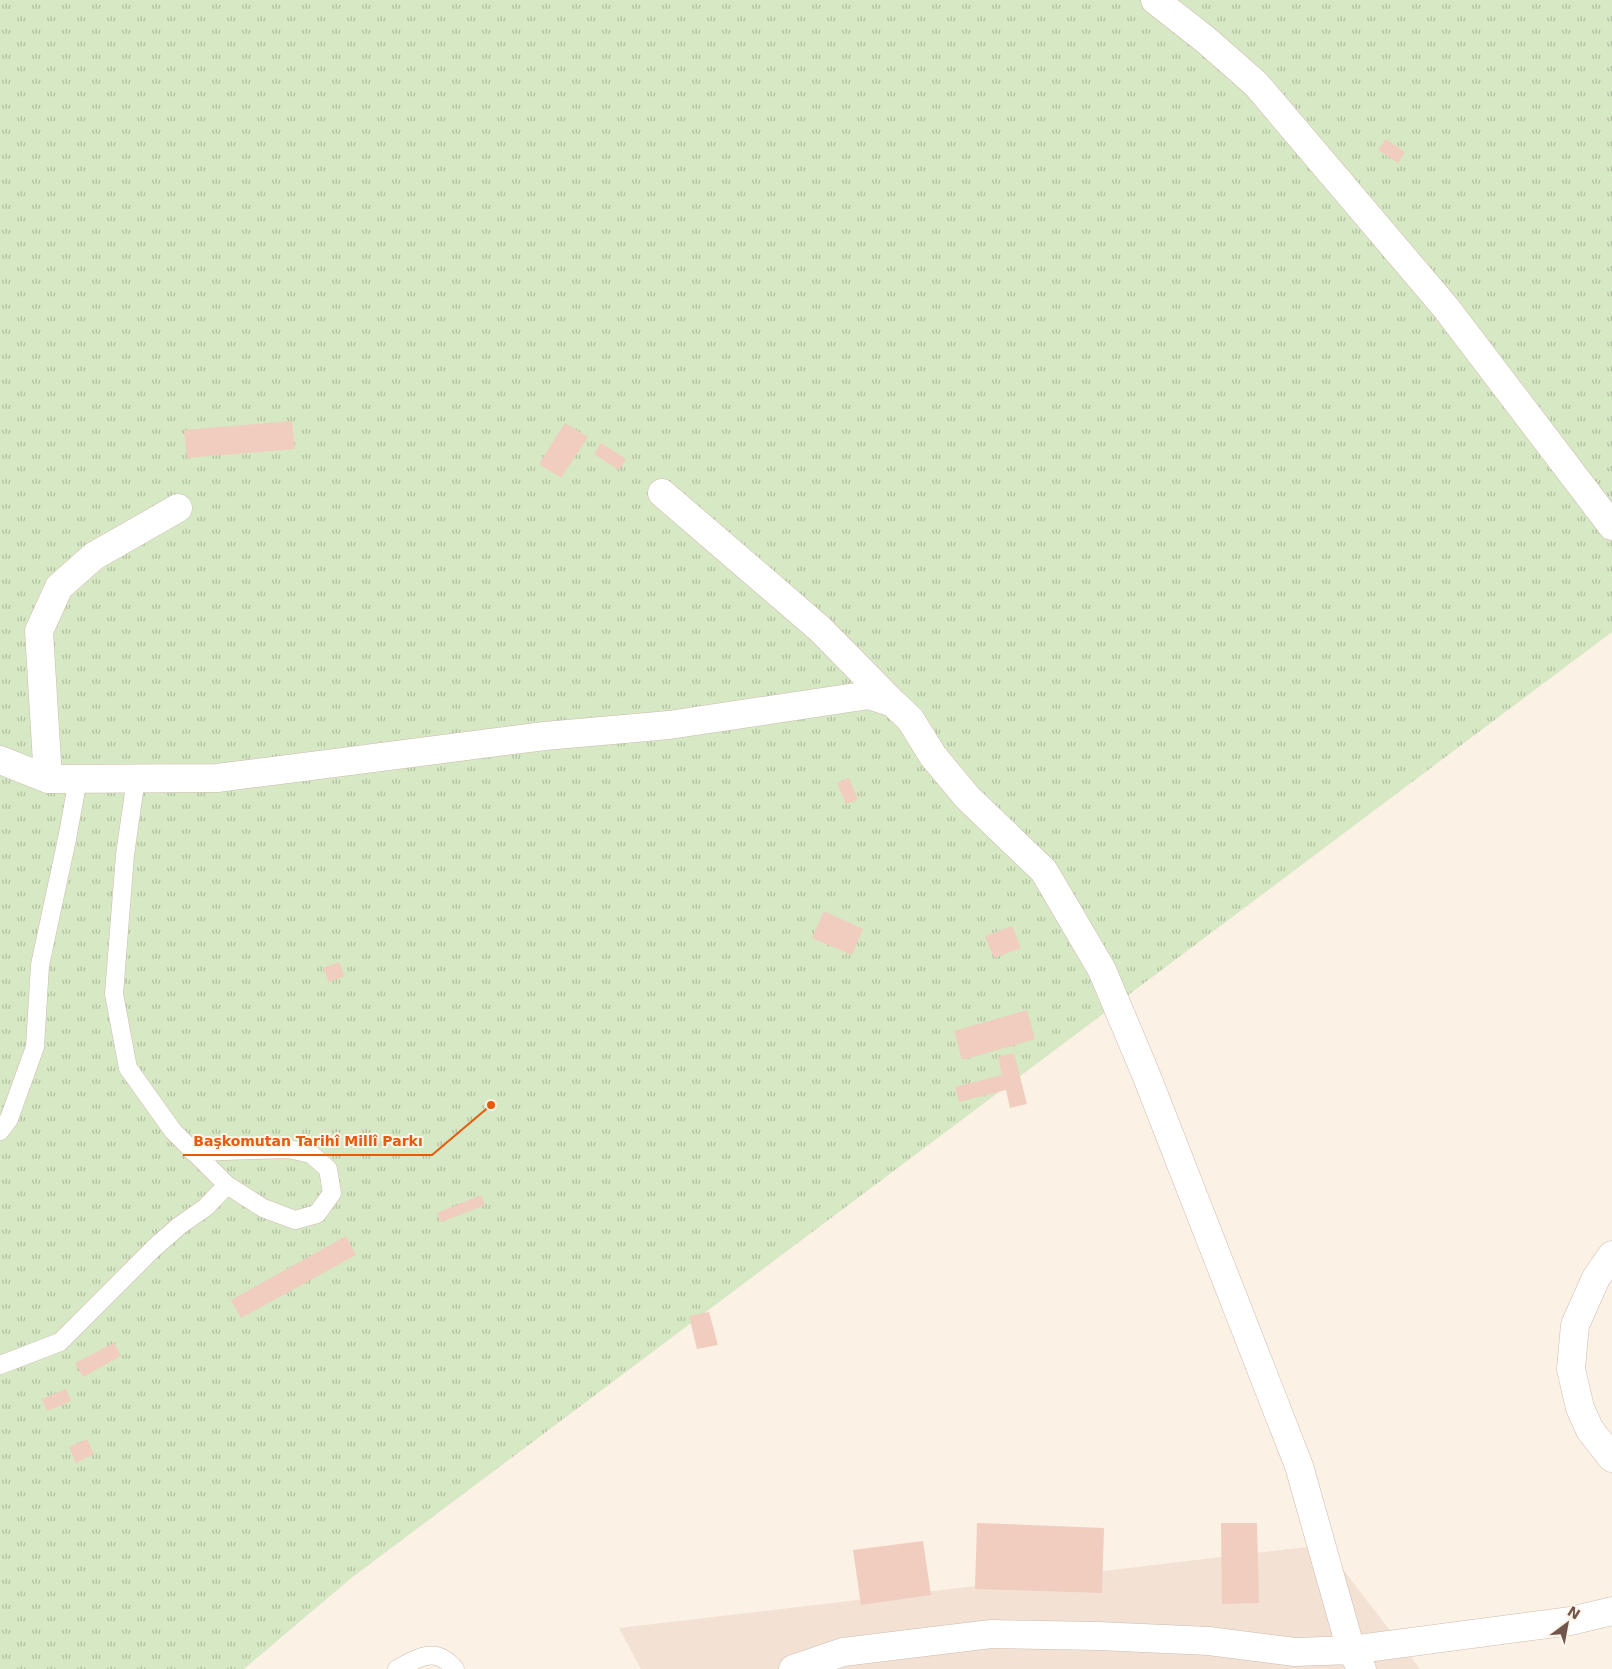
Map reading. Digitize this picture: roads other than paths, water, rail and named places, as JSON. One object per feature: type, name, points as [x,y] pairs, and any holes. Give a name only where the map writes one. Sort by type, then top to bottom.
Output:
[{"type":"street","points":[[1155,0],[1206,40],[1256,84],[1446,308],[1612,526]]},
{"type":"street","points":[[662,493],[820,628],[910,718],[933,756],[968,798],[1044,871],[1102,970],[1145,1072],[1299,1466],[1356,1660]]},
{"type":"street","points":[[48,779],[39,631],[58,587],[94,556],[178,508]]},
{"type":"street","points":[[0,760],[48,779],[217,778],[536,738],[669,725],[869,695],[893,702]]},
{"type":"street","points":[[1612,1255],[1596,1278],[1575,1325],[1571,1369],[1580,1408],[1590,1430],[1612,1458]]},
{"type":"street","points":[[793,1669],[842,1652],[991,1634],[1209,1641],[1356,1660],[1571,1621],[1612,1611]]},
{"type":"lane","points":[[136,778],[125,855],[114,994],[128,1068],[173,1131],[193,1152],[227,1185],[263,1208],[295,1220],[317,1214],[332,1193],[328,1169],[311,1154],[289,1149],[193,1152]]},
{"type":"lane","points":[[0,1132],[9,1119],[35,1047],[40,965],[78,779]]},
{"type":"lane","points":[[0,1365],[60,1342],[154,1248],[179,1226],[206,1207],[227,1185]]},
{"type":"lane","points":[[397,1669],[420,1656],[443,1658],[455,1669]]},
{"type":"place","name":"Başkomutan Tarihî Millî Parkı","points":[[491,1105]]}]
